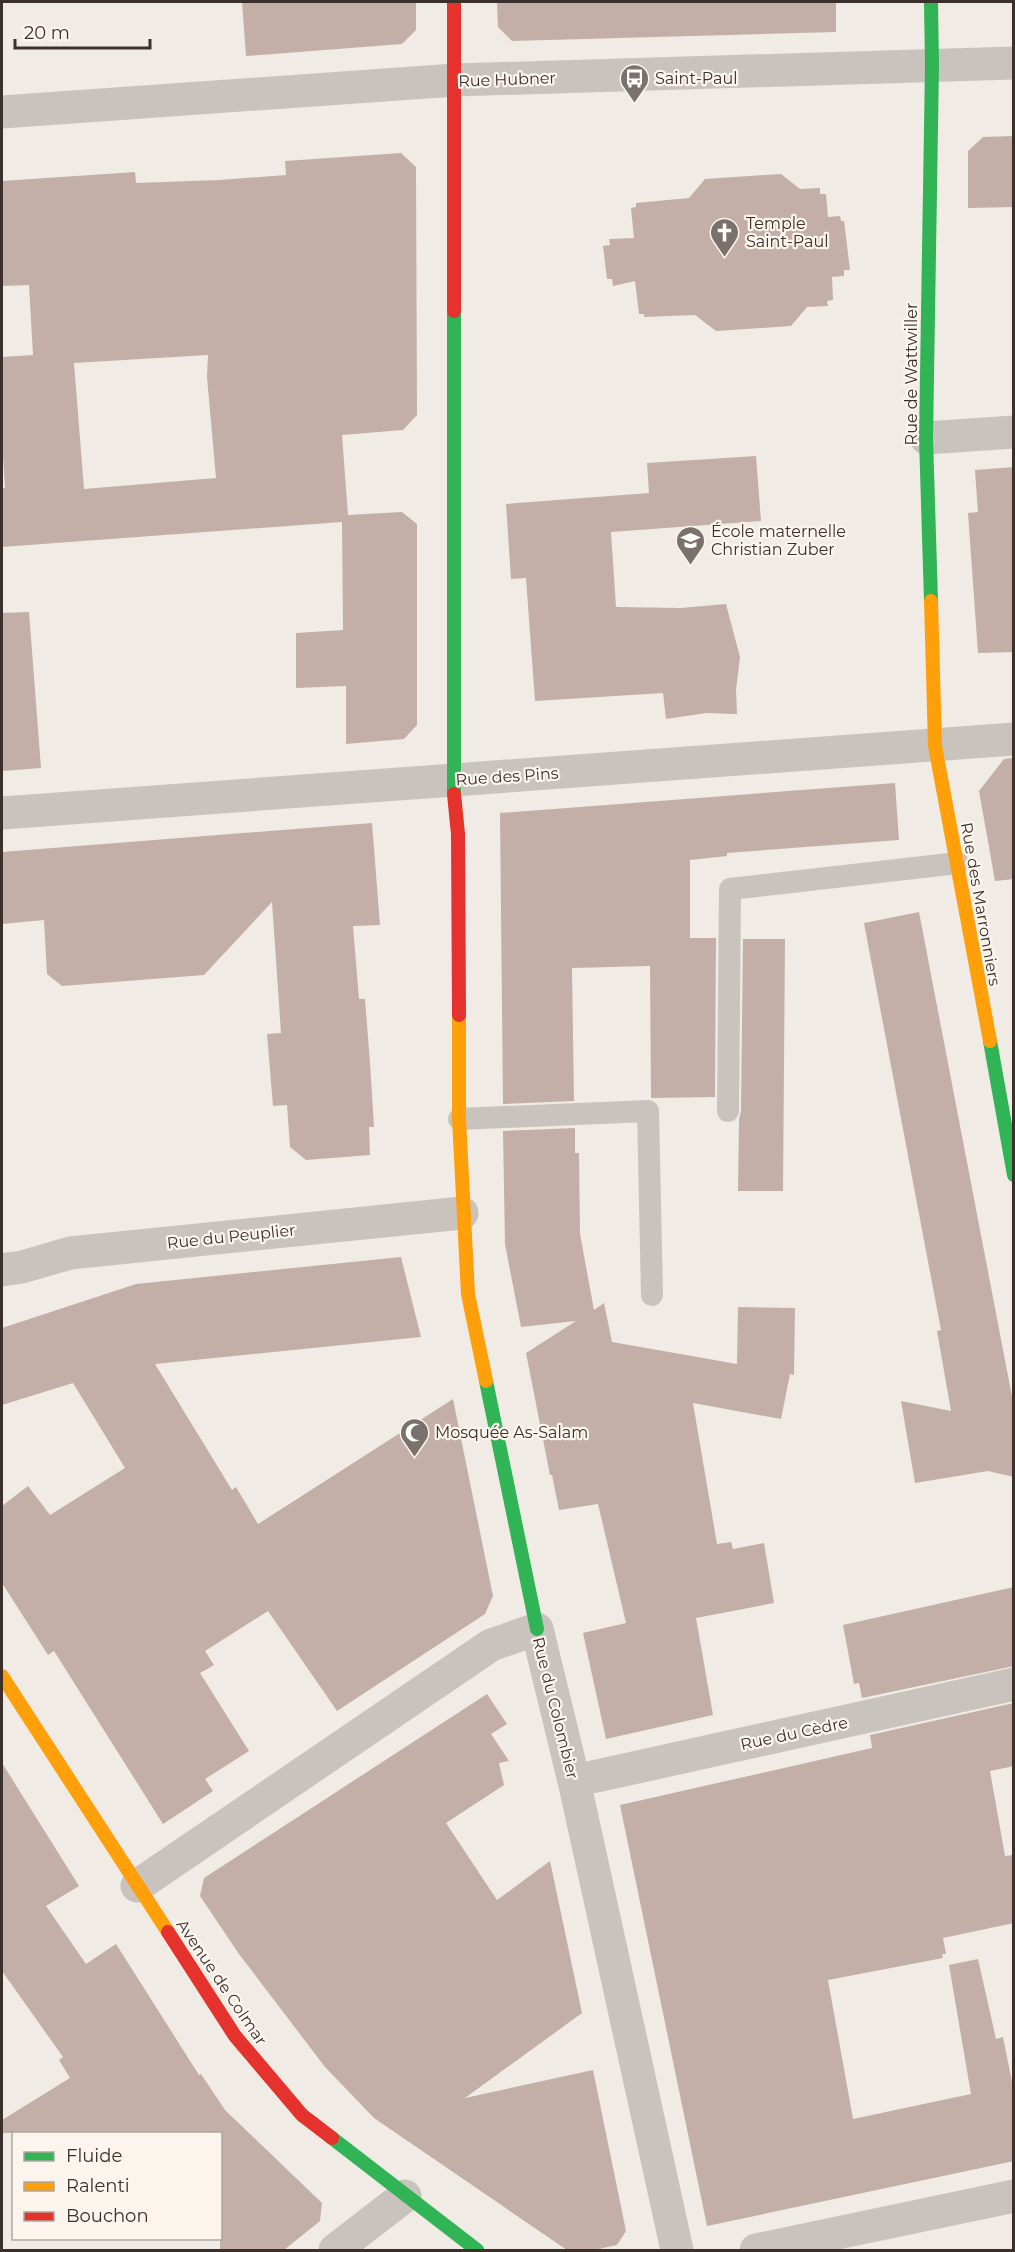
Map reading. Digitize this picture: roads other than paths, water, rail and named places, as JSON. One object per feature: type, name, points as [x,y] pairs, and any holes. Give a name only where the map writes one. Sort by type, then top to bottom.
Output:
[{"type":"street","points":[[454,2],[453,780],[458,834],[459,1119],[462,1213],[468,1294],[537,1629]]},
{"type":"street","name":"Rue de Wattwiller","points":[[931,2],[926,438],[935,746]]},
{"type":"street","name":"Rue Hubner","points":[[2,112],[455,80],[1014,63]]},
{"type":"street","points":[[926,438],[1014,432]]},
{"type":"street","name":"Rue des Pins","points":[[2,813],[1014,739]]},
{"type":"street","name":"Rue des Marronniers","points":[[935,746],[1014,1175]]},
{"type":"street","name":"Rue du Peuplier","points":[[2,1270],[22,1267],[70,1253],[462,1213]]},
{"type":"street","name":"Rue du Colombier","points":[[137,1886],[491,1645],[537,1629],[574,1781],[677,2250]]},
{"type":"street","name":"Avenue de Colmar","points":[[2,1676],[235,2036],[302,2115],[472,2246]]},
{"type":"street","name":"Rue du Cèdre","points":[[574,1781],[1014,1684]]},
{"type":"street","points":[[335,2250],[405,2196]]},
{"type":"street","points":[[756,2250],[1014,2196]]},
{"type":"lane","points":[[728,1111],[730,889],[958,863]]},
{"type":"lane","points":[[459,1119],[648,1111],[652,1295]]},
{"type":"place","name":"Saint-Paul","points":[[634,104]]},
{"type":"place","name":"Temple Saint-Paul","points":[[725,258]]},
{"type":"place","name":"École maternelle Christian Zuber","points":[[690,566]]},
{"type":"place","name":"Mosquée As-Salam","points":[[414,1458]]}]
